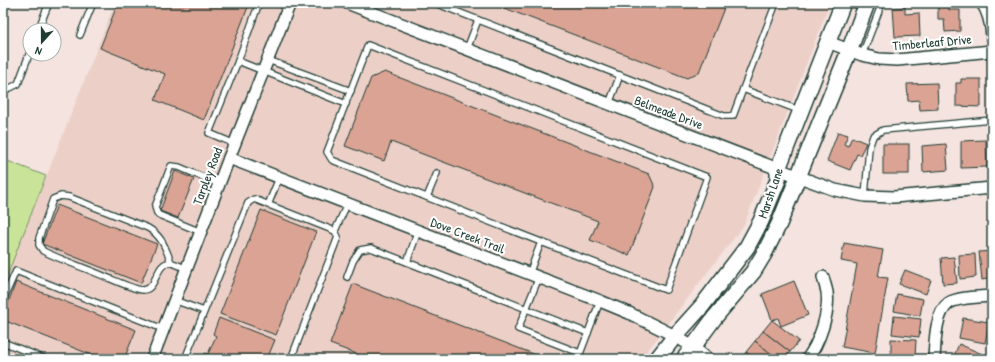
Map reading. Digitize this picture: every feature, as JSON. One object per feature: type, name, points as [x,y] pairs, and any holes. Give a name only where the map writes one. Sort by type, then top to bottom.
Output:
[{"type":"main road","name":"Marsh Lane","points":[[657,359],[702,306],[747,247],[761,221],[778,180],[778,169],[843,3]]},
{"type":"main road","name":"Marsh Lane","points":[[688,353],[715,317],[753,272],[764,254],[779,224],[798,176],[856,53],[867,3]]},
{"type":"street","name":"Tarpley Road","points":[[152,359],[290,3]]},
{"type":"street","name":"Belmeade Drive","points":[[347,3],[835,190],[865,196],[894,197],[992,188]]},
{"type":"street","points":[[982,3],[989,15],[992,27],[992,36]]},
{"type":"street","name":"Timberleaf Drive","points":[[828,42],[856,53],[879,59],[896,60],[992,51]]},
{"type":"street","name":"Dove Creek Trail","points":[[229,158],[629,313],[675,336],[688,353],[708,359]]},
{"type":"street","points":[[808,359],[820,336],[826,316],[828,294],[823,277]]},
{"type":"street","points":[[934,359],[938,321],[943,310],[949,303],[966,298],[992,296]]},
{"type":"lane","points":[[41,22],[49,3]]},
{"type":"lane","points":[[80,35],[93,3]]},
{"type":"lane","points":[[235,144],[209,133],[238,61],[259,3]]},
{"type":"lane","points":[[435,3],[724,116],[733,116],[776,3]]},
{"type":"lane","points":[[856,53],[882,3]]},
{"type":"lane","points":[[467,49],[478,20]]},
{"type":"lane","points":[[368,45],[707,177],[666,290],[332,160],[327,152],[346,104],[368,45]]},
{"type":"lane","points":[[268,60],[351,91]]},
{"type":"lane","points":[[238,61],[346,104]]},
{"type":"lane","points":[[3,88],[8,89],[18,84],[26,62]]},
{"type":"lane","points":[[609,104],[620,75]]},
{"type":"lane","points":[[744,89],[801,111]]},
{"type":"lane","points":[[865,196],[869,148],[873,136],[883,130],[992,120]]},
{"type":"lane","points":[[201,232],[159,215],[155,207],[171,166],[179,167],[219,184]]},
{"type":"lane","points":[[427,197],[437,173]]},
{"type":"lane","points":[[268,205],[279,178]]},
{"type":"lane","points":[[171,262],[160,237],[155,232],[69,196],[61,196],[53,200],[39,238],[39,245],[43,251],[125,285],[142,290],[147,290],[151,286],[164,264],[171,262],[186,268]]},
{"type":"lane","points":[[185,359],[248,203],[254,200],[335,231],[338,237],[290,359]]},
{"type":"lane","points":[[335,231],[347,204]]},
{"type":"lane","points":[[407,262],[418,231]]},
{"type":"lane","points":[[541,242],[536,254],[534,276],[527,309],[518,329],[580,353]]},
{"type":"lane","points":[[347,278],[353,261],[360,250],[371,248],[588,333]]},
{"type":"lane","points":[[3,300],[16,272],[163,329]]},
{"type":"lane","points":[[174,300],[204,311]]},
{"type":"lane","points":[[578,359],[600,301]]},
{"type":"lane","points":[[3,342],[45,359]]},
{"type":"shaded area","points":[[115,3],[830,3],[744,225],[641,359],[3,359],[3,286]]},
{"type":"green space","points":[[5,160],[46,176],[3,286],[3,167]]},
{"type":"building","points":[[118,3],[239,3],[248,7],[204,120],[155,100],[165,74],[100,48]]},
{"type":"building","points":[[491,3],[667,3],[679,8],[681,3],[726,3],[699,72],[687,78]]},
{"type":"building","points":[[938,5],[949,5],[949,10],[960,10],[960,31],[945,32],[944,19],[938,19]]},
{"type":"building","points":[[905,7],[905,14],[919,13],[920,36],[895,37],[893,8]]},
{"type":"building","points":[[385,72],[649,174],[655,187],[629,255],[590,240],[598,221],[391,142],[384,161],[345,146],[371,78]]},
{"type":"building","points":[[961,79],[981,79],[981,107],[956,106],[956,83],[961,83]]},
{"type":"building","points":[[937,83],[938,109],[920,110],[919,100],[908,101],[907,84]]},
{"type":"building","points":[[838,132],[848,135],[844,144],[848,146],[852,137],[866,143],[860,155],[857,154],[850,170],[827,161]]},
{"type":"building","points":[[986,140],[987,167],[961,168],[961,141]]},
{"type":"building","points":[[883,144],[909,144],[909,174],[883,174]]},
{"type":"building","points":[[946,144],[948,170],[923,172],[922,146]]},
{"type":"building","points":[[175,171],[194,179],[178,218],[160,211]]},
{"type":"building","points":[[57,205],[157,244],[141,283],[42,244]]},
{"type":"building","points":[[261,210],[316,232],[276,335],[220,314]]},
{"type":"building","points":[[844,243],[883,250],[878,277],[888,278],[875,353],[842,347],[857,264],[841,261]]},
{"type":"building","points":[[992,251],[992,278],[982,280],[979,252]]},
{"type":"building","points":[[975,254],[976,277],[960,279],[959,255]]},
{"type":"building","points":[[954,257],[957,283],[943,284],[941,258]]},
{"type":"building","points":[[905,270],[931,280],[926,294],[899,284]]},
{"type":"building","points":[[794,281],[808,315],[781,326],[778,318],[772,320],[762,294]]},
{"type":"building","points":[[16,282],[136,330],[124,359],[102,359],[3,320],[3,316]]},
{"type":"building","points":[[353,284],[544,359],[370,359],[330,344]]},
{"type":"building","points":[[897,294],[923,299],[920,316],[894,311]]},
{"type":"building","points":[[894,316],[921,319],[919,337],[892,334]]},
{"type":"building","points":[[219,318],[275,340],[267,359],[203,359],[205,353],[208,354],[216,336],[213,334]]},
{"type":"building","points":[[963,318],[989,322],[985,343],[959,338]]},
{"type":"building","points":[[772,320],[799,341],[790,352],[763,331]]},
{"type":"building","points":[[763,331],[790,352],[785,359],[778,359],[755,341]]},
{"type":"building","points":[[891,339],[916,340],[915,357],[891,356]]},
{"type":"building","points":[[755,341],[778,359],[755,359],[746,352]]},
{"type":"building","points":[[959,344],[982,354],[979,359],[953,358]]},
{"type":"building","points":[[746,352],[755,359],[741,359]]}]
